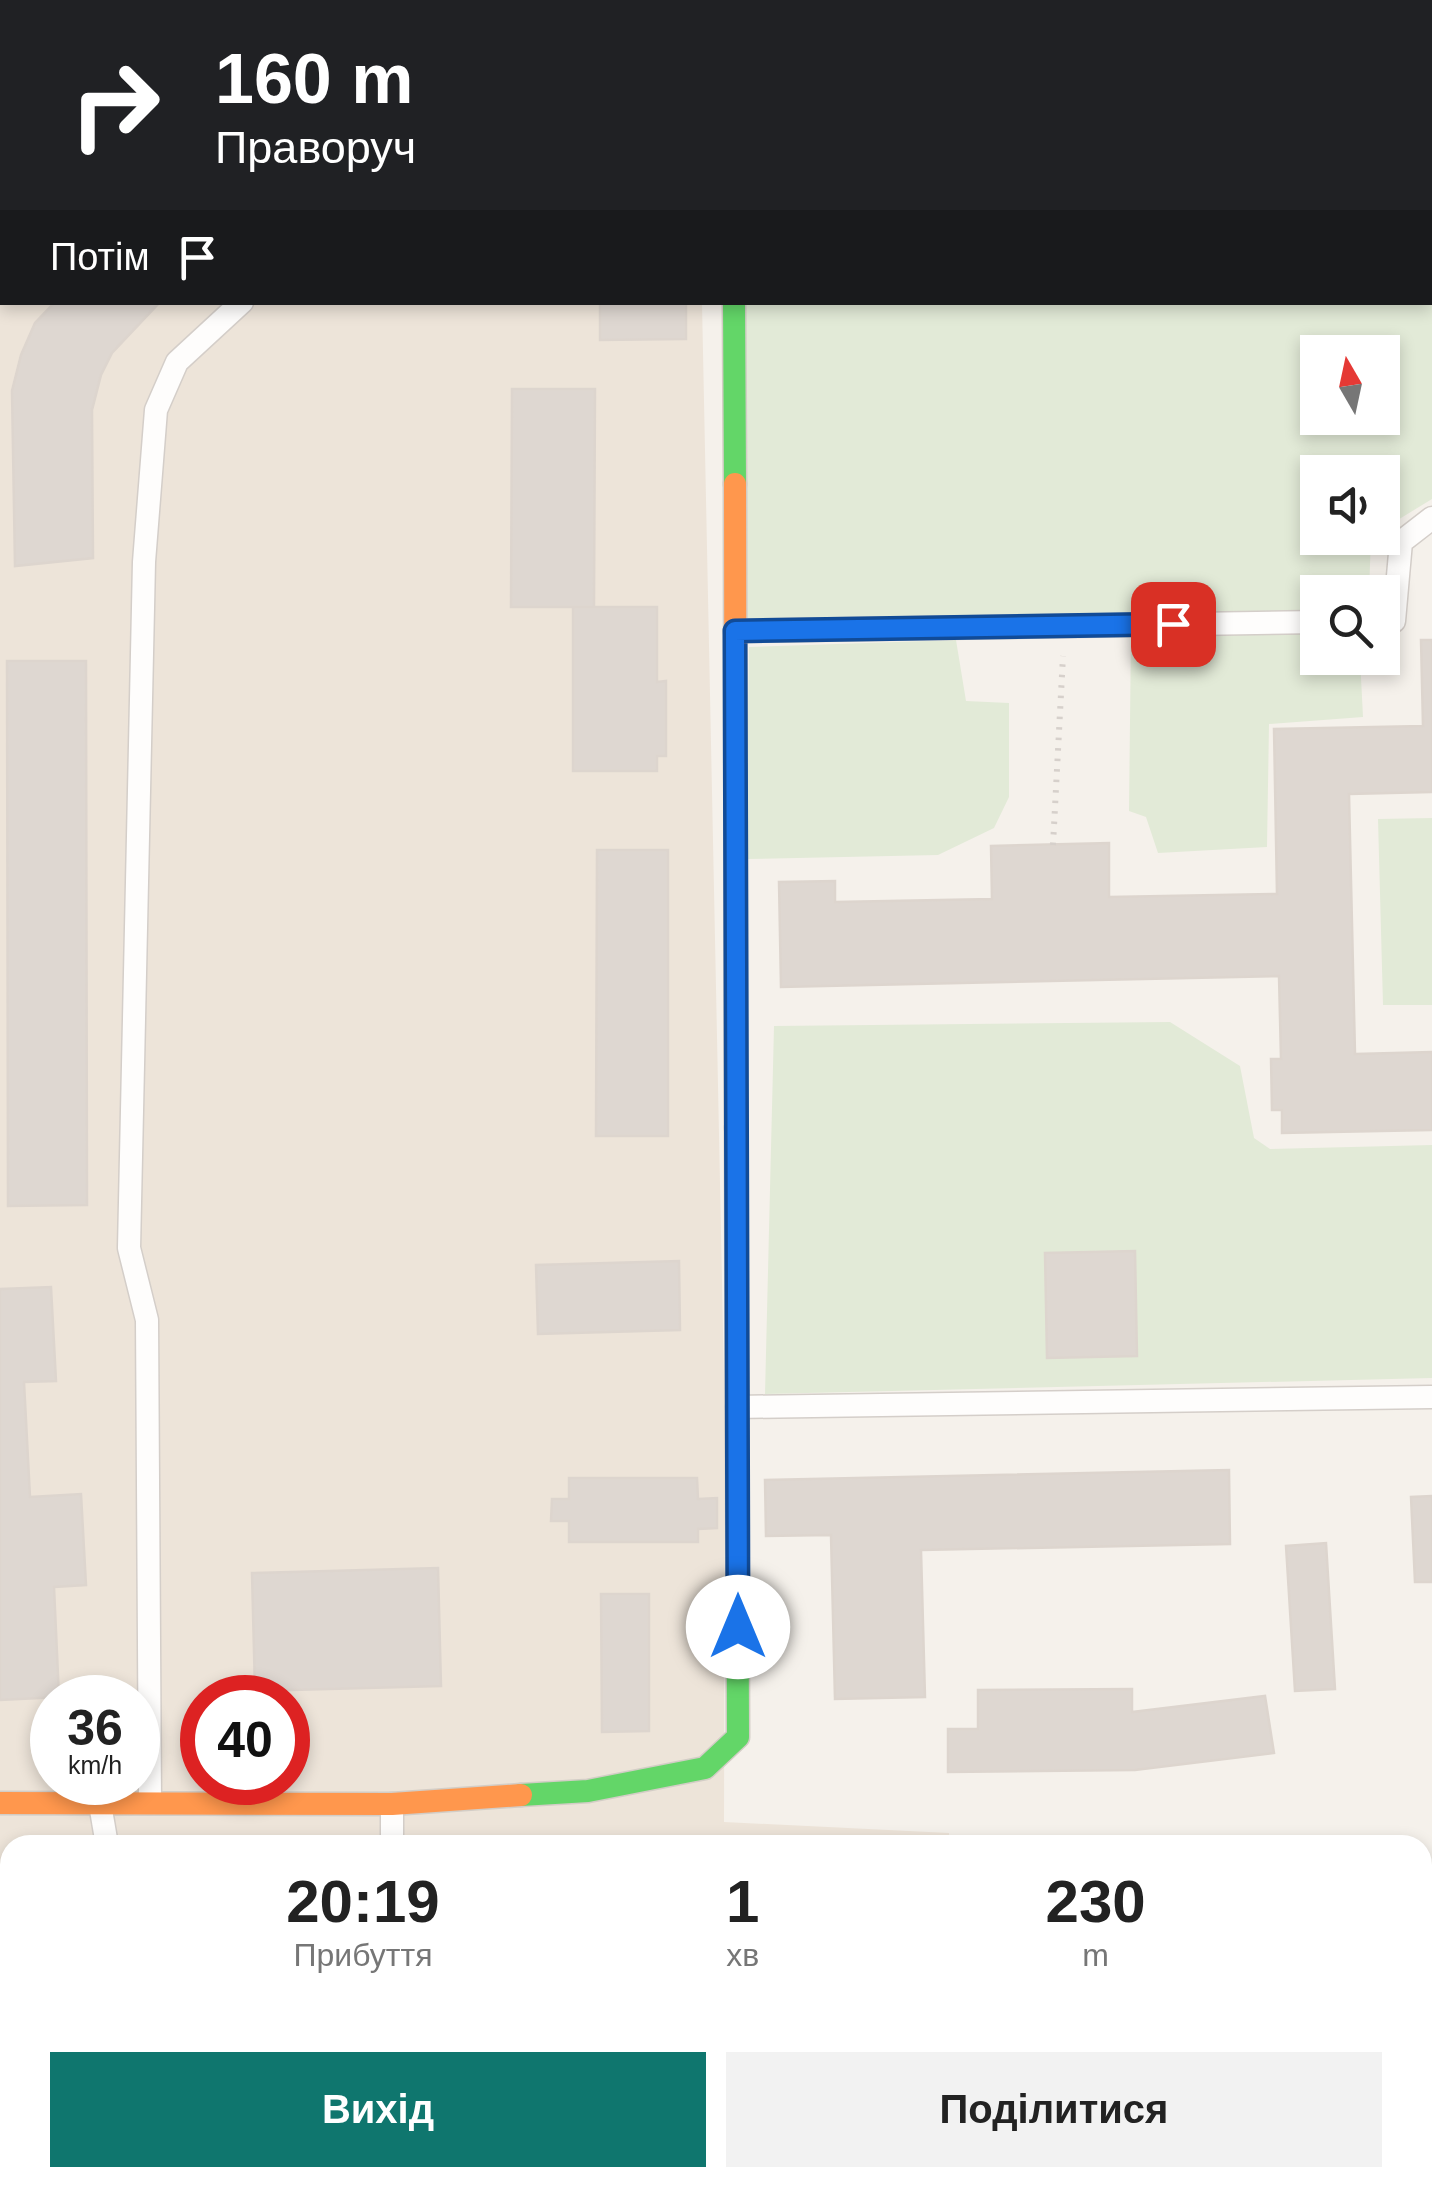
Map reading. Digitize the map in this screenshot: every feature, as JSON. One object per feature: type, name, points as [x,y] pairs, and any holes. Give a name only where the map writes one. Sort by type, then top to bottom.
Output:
[{"type":"street","points":[[160,1805],[392,1804],[588,1791],[705,1768],[738,1738],[734,305]]},
{"type":"street","points":[[0,1803],[30,1803]]},
{"type":"lane","points":[[149,1675],[148,1320],[129,1248],[144,562],[156,410],[177,362],[239,305]]},
{"type":"lane","points":[[1397,575],[1400,542],[1432,518]]},
{"type":"lane","points":[[735,631],[1300,622]]},
{"type":"lane","points":[[737,1407],[1432,1397]]},
{"type":"lane","points":[[392,1804],[392,1835]]},
{"type":"lane","points":[[100,1805],[106,1835]]},
{"type":"path","points":[[1053,845],[1065,626]]},
{"type":"shaded area","points":[[0,305],[702,305],[725,1428],[724,1822],[949,1835],[0,1835]]},
{"type":"green space","points":[[745,305],[1432,305],[1432,499],[1400,519],[1400,455],[1300,455],[1300,555],[1370,555],[1370,575],[1300,575],[1300,616],[746,623]]},
{"type":"green space","points":[[1300,633],[1300,675],[1361,675],[1363,717],[1269,724],[1267,847],[1158,853],[1146,817],[1129,811],[1131,634]]},
{"type":"green space","points":[[956,640],[966,701],[1009,703],[1009,797],[994,828],[938,855],[746,859],[749,647]]},
{"type":"green space","points":[[1432,818],[1432,1005],[1383,1005],[1378,819]]},
{"type":"green space","points":[[1170,1022],[1240,1066],[1254,1138],[1270,1149],[1432,1145],[1432,1378],[765,1394],[774,1026]],"holes":[[[1135,1251],[1137,1356],[1048,1358],[1045,1253]]]},
{"type":"building","points":[[52,305],[157,305],[112,353],[101,375],[92,410],[93,558],[15,566],[12,391],[21,355],[35,323]]},
{"type":"building","points":[[600,305],[686,305],[686,339],[600,340]]},
{"type":"building","points":[[512,389],[595,389],[594,607],[511,607]]},
{"type":"building","points":[[573,607],[657,607],[657,682],[666,681],[666,756],[657,756],[657,771],[573,771]]},
{"type":"building","points":[[1421,640],[1432,640],[1432,792],[1349,794],[1355,1054],[1432,1052],[1432,1130],[1282,1133],[1282,1110],[1272,1110],[1271,1059],[1281,1059],[1279,976],[781,987],[779,882],[835,881],[835,902],[992,899],[991,846],[1109,843],[1109,897],[1277,894],[1274,729],[1423,726]]},
{"type":"building","points":[[7,661],[86,661],[87,1205],[8,1206]]},
{"type":"building","points":[[597,850],[668,850],[668,1136],[596,1136]]},
{"type":"building","points":[[1135,1251],[1137,1356],[1047,1358],[1045,1253]]},
{"type":"building","points":[[679,1261],[680,1330],[538,1334],[536,1265]]},
{"type":"building","points":[[51,1287],[56,1381],[24,1382],[30,1497],[81,1494],[86,1585],[54,1587],[58,1675],[30,1675],[30,1698],[0,1700],[0,1289]]},
{"type":"building","points":[[1229,1470],[1230,1544],[921,1550],[925,1697],[835,1699],[831,1535],[766,1536],[765,1480]]},
{"type":"building","points":[[569,1478],[697,1478],[698,1499],[717,1498],[717,1528],[698,1529],[698,1542],[569,1542],[569,1521],[551,1521],[552,1499],[569,1499]]},
{"type":"building","points":[[1432,1496],[1432,1582],[1415,1582],[1411,1497]]},
{"type":"building","points":[[1326,1543],[1335,1689],[1295,1691],[1286,1546]]},
{"type":"building","points":[[438,1568],[441,1686],[310,1690],[310,1675],[255,1675],[252,1573]]},
{"type":"building","points":[[601,1594],[649,1594],[649,1731],[602,1732]]},
{"type":"building","points":[[1132,1689],[1132,1712],[1265,1696],[1274,1753],[1135,1770],[948,1772],[948,1729],[978,1729],[978,1690]]},
{"type":"traffic: fast","points":[[734,305],[735,484]]},
{"type":"traffic: fast","points":[[521,1795],[588,1791],[705,1768],[738,1737],[736,1128]]},
{"type":"traffic: slow","points":[[735,484],[736,1128]]},
{"type":"traffic: slow","points":[[0,1803],[392,1804],[521,1795]]},
{"type":"route","points":[[738,1627],[735,631],[1173,624]]}]
